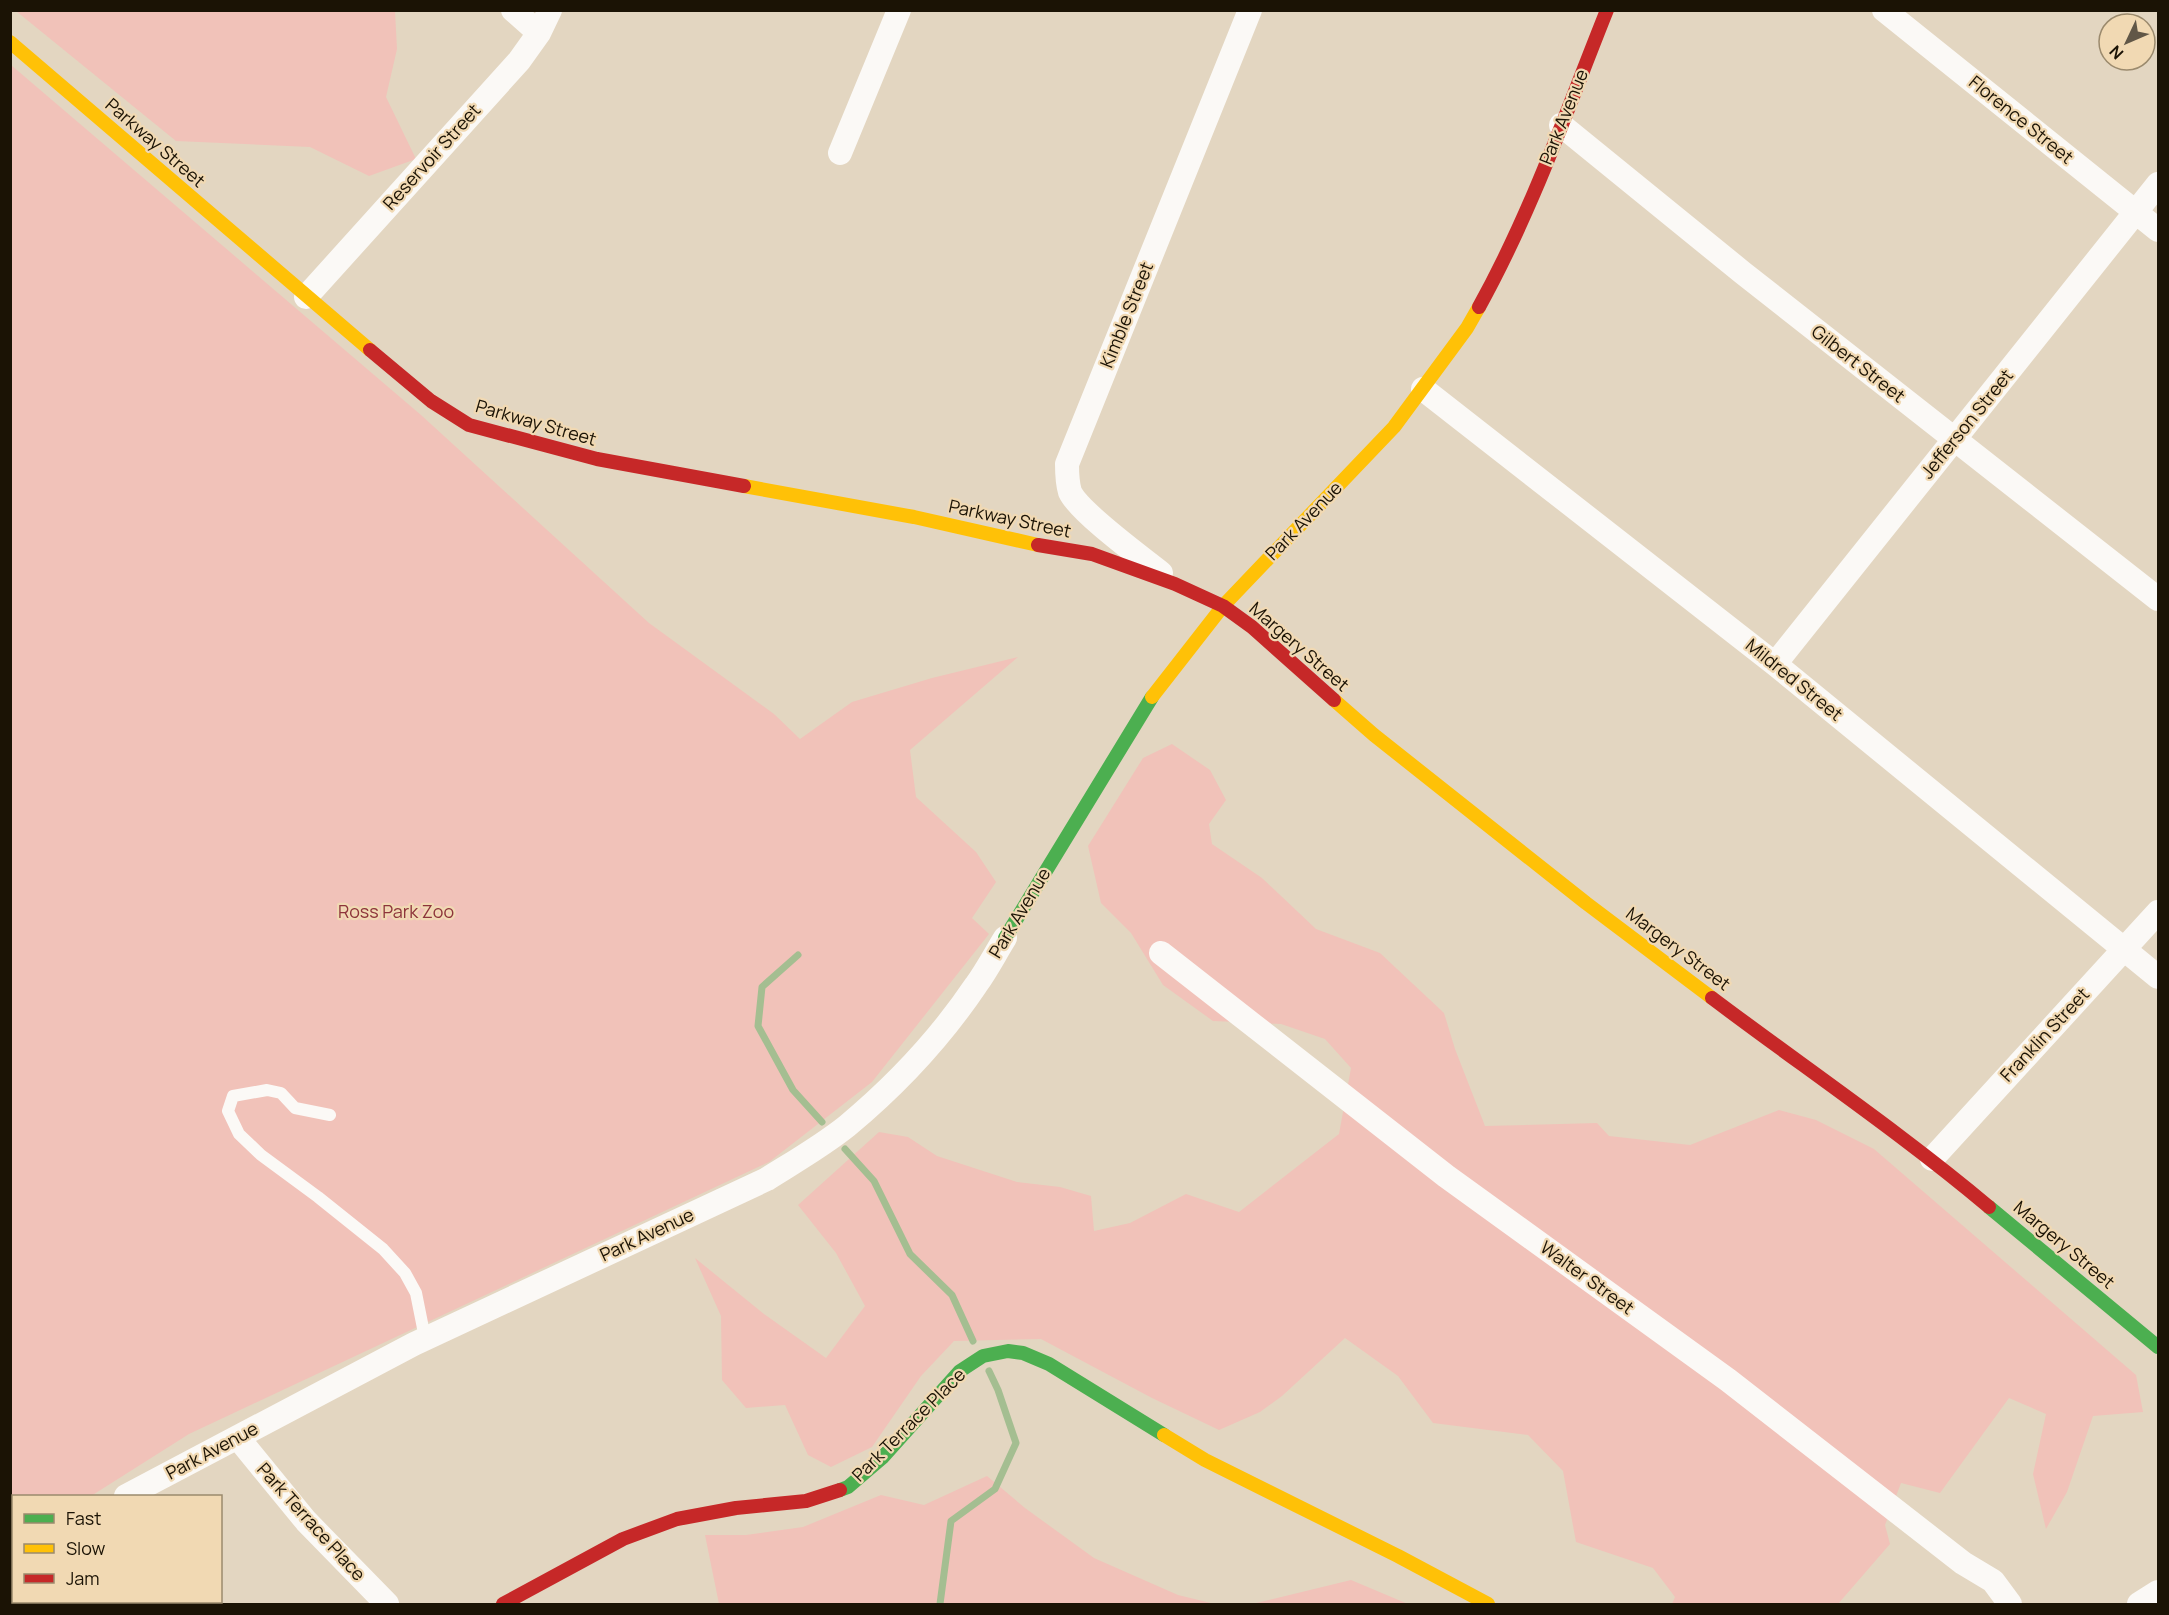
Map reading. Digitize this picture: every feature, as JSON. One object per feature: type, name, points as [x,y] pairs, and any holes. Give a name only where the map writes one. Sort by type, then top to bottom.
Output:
[{"type":"street","points":[[513,10],[539,33]]},
{"type":"street","name":"Reservoir Street","points":[[306,297],[519,61],[539,33],[550,10]]},
{"type":"street","points":[[840,153],[899,10]]},
{"type":"street","name":"Kimble Street","points":[[1174,584],[1088,513],[1071,494],[1067,478],[1067,464],[1250,10]]},
{"type":"street","name":"Park Avenue","points":[[130,1495],[425,1338],[767,1179],[821,1144],[855,1118],[902,1075],[930,1044],[976,985],[1147,704],[1222,606],[1394,427],[1467,328],[1500,269],[1607,10]]},
{"type":"street","name":"Florence Street","points":[[1884,10],[2158,230]]},
{"type":"street","name":"Parkway Street","points":[[10,42],[306,297],[431,401],[469,425],[597,459],[914,517],[1028,543],[1092,554],[1174,584]]},
{"type":"street","name":"Gilbert Street","points":[[1561,125],[1743,273],[2158,598]]},
{"type":"street","name":"Jefferson Street","points":[[1775,664],[2158,184]]},
{"type":"street","name":"Mildred Street","points":[[1423,389],[1775,664],[2158,977]]},
{"type":"street","name":"Margery Street","points":[[1174,584],[1222,606],[1252,627],[1374,735],[1577,896],[1820,1079],[1932,1159],[2158,1347]]},
{"type":"street","name":"Franklin Street","points":[[1932,1159],[2158,912]]},
{"type":"street","name":"Walter Street","points":[[1161,953],[1446,1176],[1728,1380],[1963,1563],[1993,1581],[2010,1605]]},
{"type":"street","name":"Park Terrace Place","points":[[503,1605],[623,1539],[677,1519],[736,1508],[806,1501],[848,1487],[882,1458],[960,1371],[983,1356],[1008,1350],[1023,1353],[1049,1364],[1205,1460],[1398,1556],[1488,1605]]},
{"type":"street","name":"Park Terrace Place","points":[[237,1438],[306,1521],[387,1605]]},
{"type":"street","points":[[2139,1605],[2158,1592]]},
{"type":"lane","points":[[330,1115],[295,1108],[280,1093],[267,1090],[233,1096],[228,1111],[239,1134],[261,1155],[383,1249],[405,1273],[416,1293],[425,1338]]},
{"type":"green space","points":[[16,11],[395,11],[397,49],[386,97],[416,159],[369,176],[310,147],[176,141]]},
{"type":"green space","name":"Ross Park Zoo","points":[[11,65],[421,415],[649,623],[774,714],[800,739],[852,702],[932,678],[1018,657],[910,750],[916,797],[976,852],[996,882],[972,918],[989,934],[872,1082],[769,1162],[189,1434],[93,1495],[12,1495],[11,1575]]},
{"type":"green space","points":[[1172,744],[1210,770],[1226,800],[1209,824],[1212,844],[1262,878],[1316,929],[1380,953],[1444,1013],[1455,1049],[1485,1126],[1597,1123],[1609,1136],[1690,1145],[1779,1110],[1816,1120],[1874,1149],[2136,1375],[2143,1412],[2093,1416],[2067,1492],[2046,1529],[2033,1474],[2046,1414],[2009,1398],[1940,1493],[1901,1483],[1885,1525],[1890,1544],[1838,1604],[1672,1604],[1675,1597],[1653,1568],[1576,1542],[1563,1471],[1528,1435],[1433,1423],[1398,1376],[1345,1338],[1282,1396],[1260,1412],[1219,1430],[1152,1398],[1041,1339],[954,1341],[921,1376],[872,1447],[831,1467],[808,1455],[785,1405],[746,1408],[722,1380],[721,1316],[695,1258],[764,1314],[826,1358],[865,1306],[836,1253],[798,1205],[879,1132],[908,1137],[937,1156],[1017,1182],[1060,1187],[1091,1196],[1094,1231],[1130,1223],[1186,1194],[1239,1212],[1339,1134],[1351,1068],[1325,1039],[1281,1024],[1213,1021],[1163,985],[1131,933],[1101,903],[1088,846],[1143,758]]},
{"type":"green space","points":[[987,1476],[1025,1508],[1094,1558],[1178,1595],[1215,1604],[719,1604],[705,1535],[746,1535],[803,1527],[881,1495],[924,1505]]},
{"type":"green space","points":[[1351,1580],[1408,1604],[1252,1604]]},
{"type":"waterway","points":[[798,955],[762,987],[758,1026],[793,1090],[822,1122]]},
{"type":"waterway","points":[[845,1149],[874,1181],[910,1254],[952,1295],[973,1341]]},
{"type":"waterway","points":[[940,1604],[951,1521],[995,1489],[1016,1443],[989,1371]]},
{"type":"traffic: fast","points":[[1005,938],[1152,697]]},
{"type":"traffic: fast","points":[[1989,1207],[2158,1347]]},
{"type":"traffic: fast","points":[[840,1490],[848,1487],[882,1458],[960,1371],[983,1356],[1008,1351],[1023,1353],[1049,1364],[1164,1435]]},
{"type":"traffic: slow","points":[[10,42],[370,350]]},
{"type":"traffic: slow","points":[[1152,697],[1223,606],[1394,427],[1467,328],[1479,307]]},
{"type":"traffic: slow","points":[[744,486],[914,517],[1038,545]]},
{"type":"traffic: slow","points":[[1334,700],[1374,735],[1586,903],[1712,998]]},
{"type":"traffic: slow","points":[[1164,1435],[1205,1460],[1398,1556],[1488,1604]]},
{"type":"traffic: jam","points":[[1479,307],[1532,198],[1607,10]]},
{"type":"traffic: jam","points":[[370,350],[431,401],[469,425],[597,459],[744,486]]},
{"type":"traffic: jam","points":[[1038,545],[1092,554],[1175,584],[1223,606],[1252,627],[1334,700]]},
{"type":"traffic: jam","points":[[1712,998],[1887,1127],[1989,1207]]},
{"type":"traffic: jam","points":[[503,1604],[623,1539],[677,1519],[736,1508],[806,1501],[840,1490]]}]
